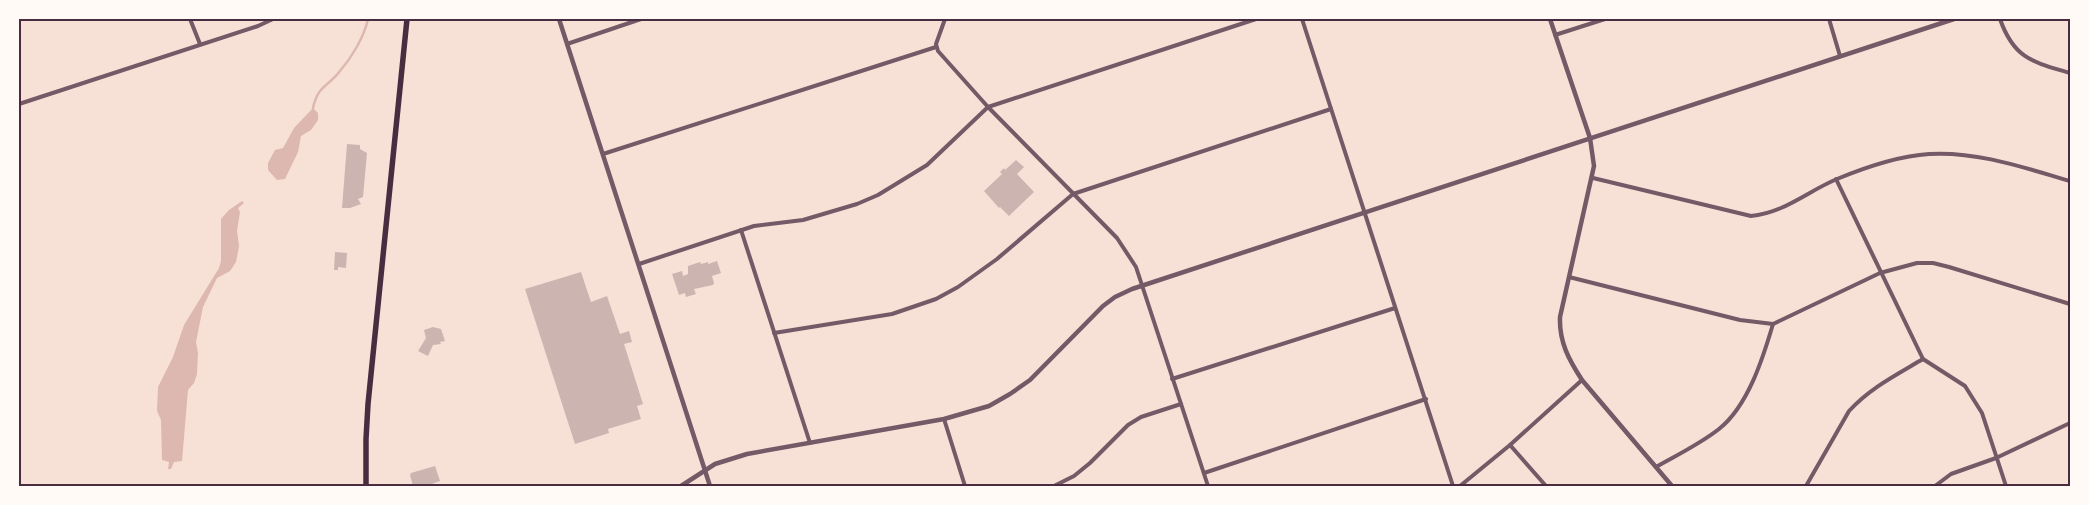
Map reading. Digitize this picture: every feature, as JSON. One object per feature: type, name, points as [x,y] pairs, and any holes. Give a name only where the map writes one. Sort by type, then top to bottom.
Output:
[{"type":"main road","points":[[366,486],[368,404],[407,19]]},
{"type":"street","points":[[190,19],[200,44]]},
{"type":"street","points":[[19,104],[258,26],[273,19]]},
{"type":"street","points":[[559,19],[710,486]]},
{"type":"street","points":[[567,44],[641,19]]},
{"type":"street","points":[[936,47],[946,19]]},
{"type":"street","points":[[639,264],[741,230],[825,214],[878,195],[927,164],[988,107],[1256,19]]},
{"type":"street","points":[[1302,19],[1453,486]]},
{"type":"street","points":[[1550,19],[1590,138],[1594,157],[1593,178],[1560,317],[1560,329],[1566,352],[1582,380],[1672,486]]},
{"type":"street","points":[[1555,35],[1605,19]]},
{"type":"street","points":[[1829,19],[1840,56]]},
{"type":"street","points":[[681,486],[715,464],[747,454],[944,419],[978,410],[1010,394],[1030,380],[1103,306],[1120,295],[1142,286],[1954,19]]},
{"type":"street","points":[[2000,19],[2005,33],[2014,47],[2026,57],[2040,64],[2070,73]]},
{"type":"street","points":[[603,154],[936,47]]},
{"type":"street","points":[[936,47],[988,107],[1117,238],[1136,267],[1208,486]]},
{"type":"street","points":[[774,334],[892,314],[936,299],[958,287],[997,258],[1074,194],[1331,108]]},
{"type":"street","points":[[1593,178],[1751,216],[1767,214],[1782,208],[1836,179],[1890,160],[1928,154],[1950,154],[2002,162],[2070,181]]},
{"type":"street","points":[[1836,179],[1923,359],[1965,386],[1982,413],[2006,486]]},
{"type":"street","points":[[741,230],[810,443]]},
{"type":"street","points":[[1569,277],[1740,320],[1773,324],[1880,273],[1904,266],[1933,263],[2070,304]]},
{"type":"street","points":[[1172,379],[1395,308]]},
{"type":"street","points":[[1656,467],[1706,438],[1728,420],[1740,406],[1765,353],[1773,324]]},
{"type":"street","points":[[1806,486],[1849,411],[1858,401],[1880,383],[1923,359]]},
{"type":"street","points":[[1460,486],[1510,445],[1582,380]]},
{"type":"street","points":[[1204,473],[1426,399]]},
{"type":"street","points":[[1054,486],[1074,476],[1128,425],[1141,417],[1181,404]]},
{"type":"street","points":[[944,419],[965,486]]},
{"type":"street","points":[[1935,486],[1951,474],[1996,458],[2070,424]]},
{"type":"street","points":[[1510,445],[1546,486]]},
{"type":"shaded area","points":[[313,108],[318,113],[318,120],[311,130],[301,136],[298,152],[285,179],[277,180],[268,170],[268,163],[275,150],[283,148],[294,128]]},
{"type":"shaded area","points":[[242,201],[244,203],[238,208],[240,212],[237,231],[239,246],[236,262],[230,271],[217,278],[203,307],[196,342],[198,353],[197,374],[194,383],[188,390],[182,461],[174,462],[171,469],[168,469],[169,462],[162,460],[161,420],[157,411],[158,387],[173,357],[184,325],[219,268],[221,261],[221,219],[229,210]]},
{"type":"building","points":[[347,144],[360,145],[360,149],[367,153],[363,197],[358,199],[361,204],[350,208],[342,208]]},
{"type":"building","points":[[1016,160],[1024,167],[1017,174],[1034,192],[1009,216],[984,191],[1002,174],[1000,172],[1004,168],[1005,170]]},
{"type":"building","points":[[335,252],[347,253],[346,268],[338,267],[338,270],[334,270]]},
{"type":"building","points":[[717,261],[721,273],[712,276],[713,285],[694,289],[696,294],[686,297],[685,293],[679,295],[672,274],[682,271],[683,276],[688,274],[688,266],[700,262],[701,264],[708,262],[708,264]]},
{"type":"building","points":[[581,272],[591,302],[607,296],[620,334],[629,331],[632,342],[624,344],[643,404],[637,406],[641,419],[608,429],[609,433],[575,444],[525,289]]},
{"type":"building","points":[[433,327],[441,329],[445,341],[440,342],[441,344],[433,345],[428,356],[418,351],[426,338],[424,330]]},
{"type":"building","points":[[435,466],[440,481],[426,486],[413,486],[411,473]]},
{"type":"waterway","points":[[313,108],[321,90],[336,76],[353,53],[361,40],[368,19]]}]
